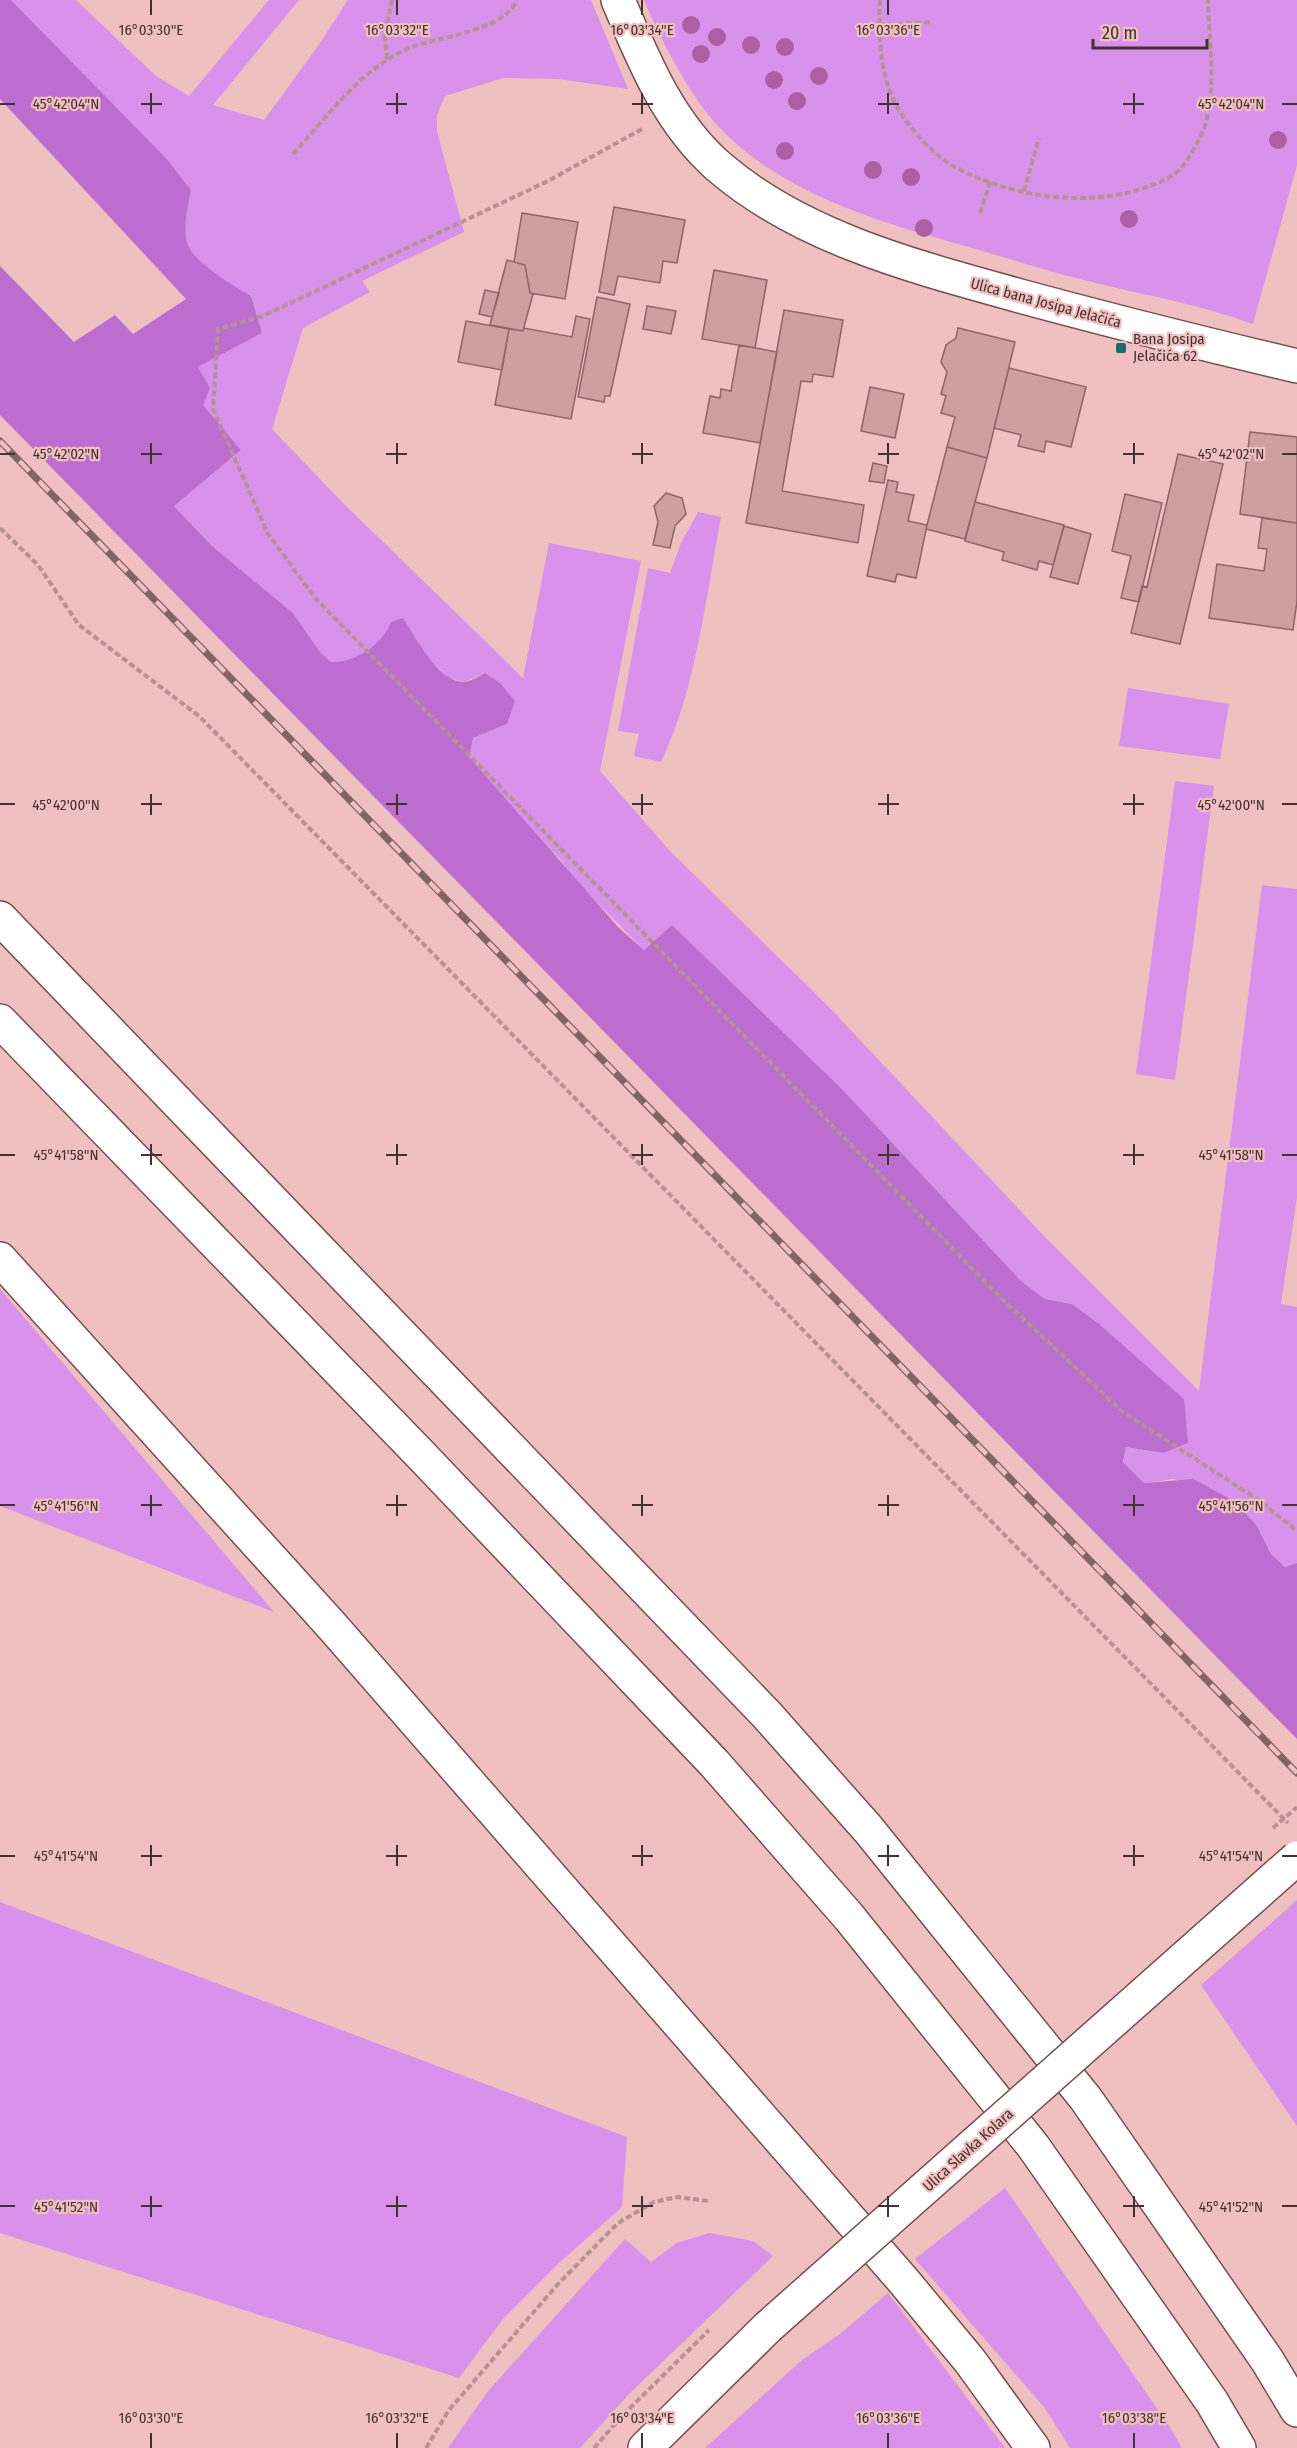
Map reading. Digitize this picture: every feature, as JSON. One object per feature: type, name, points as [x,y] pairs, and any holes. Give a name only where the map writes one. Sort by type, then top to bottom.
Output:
[{"type":"main road","name":"Ulica bana Josipa Jelačića","points":[[618,0],[642,58],[672,112],[717,165],[750,190],[808,224],[901,263],[1133,327],[1297,366]]},
{"type":"main road","points":[[0,918],[767,1715],[868,1829],[1086,2099],[1267,2360],[1297,2410]]},
{"type":"main road","points":[[0,1021],[429,1463],[714,1763],[849,1917],[1033,2146],[1212,2402],[1239,2448]]},
{"type":"main road","points":[[0,1259],[332,1626],[902,2279],[970,2361],[1034,2448]]},
{"type":"main road","name":"Ulica Slavka Kolara","points":[[645,2448],[768,2327],[1297,1858]]},
{"type":"path","points":[[387,59],[386,37],[392,0]]},
{"type":"path","points":[[294,154],[354,88],[387,59],[411,47],[479,28],[505,16],[518,0]]},
{"type":"path","points":[[880,0],[881,59],[890,91],[904,117],[927,145],[952,165],[990,182],[1071,200],[1115,196],[1157,184],[1182,168],[1200,138],[1210,105],[1208,0]]},
{"type":"path","points":[[879,25],[933,22]]},
{"type":"path","points":[[672,112],[548,181],[263,316],[218,329],[213,409],[268,534],[316,599],[1002,1299],[1123,1412],[1260,1501],[1297,1531]]},
{"type":"path","points":[[1024,191],[1039,138]]},
{"type":"path","points":[[980,213],[990,182]]},
{"type":"path","points":[[0,528],[38,565],[79,625],[199,716],[1289,1823]]},
{"type":"path","points":[[1292,1527],[1297,1525]]},
{"type":"path","points":[[426,2448],[449,2410],[558,2284],[618,2223],[654,2202],[677,2197],[709,2200]]},
{"type":"shaded area","points":[[0,0],[11,0],[166,158],[191,190],[186,216],[187,242],[190,249],[214,272],[251,296],[262,333],[198,367],[210,388],[203,405],[241,450],[174,506],[212,546],[293,613],[320,652],[331,662],[350,659],[367,651],[381,638],[391,622],[403,618],[428,657],[444,674],[453,680],[463,682],[485,673],[500,683],[515,701],[507,724],[473,738],[469,757],[619,928],[644,950],[672,925],[841,1088],[1021,1281],[1045,1299],[1072,1304],[1099,1324],[1184,1399],[1188,1443],[1163,1453],[1126,1447],[1123,1462],[1144,1483],[1193,1479],[1236,1502],[1257,1526],[1271,1554],[1285,1567],[1297,1563],[1297,1739],[0,415],[0,266],[74,342],[115,315],[133,334],[186,299],[0,99]]},
{"type":"shaded area","points":[[11,0],[76,0],[156,76],[189,96],[269,0],[299,0],[213,105],[264,120],[316,49],[348,0],[591,0],[628,89],[558,79],[503,78],[445,96],[437,115],[437,131],[464,232],[362,281],[370,292],[303,328],[272,429],[342,502],[523,678],[549,543],[641,561],[600,771],[670,851],[829,1007],[1044,1236],[1199,1391],[1262,885],[1297,889],[1297,1197],[1281,1304],[1297,1307],[1297,1563],[1285,1567],[1271,1554],[1257,1526],[1236,1502],[1174,1479],[1144,1483],[1123,1462],[1126,1447],[1163,1453],[1184,1414],[1184,1399],[1072,1304],[1045,1299],[1021,1281],[841,1088],[672,925],[644,950],[576,881],[560,859],[536,835],[469,757],[473,738],[507,724],[485,673],[464,682],[449,678],[427,657],[416,638],[391,622],[381,638],[367,651],[350,660],[332,663],[320,652],[293,613],[212,546],[174,506],[241,450],[203,405],[198,367],[262,333],[251,296],[214,273],[190,249],[187,242],[186,216],[191,190],[166,158]]},
{"type":"shaded area","points":[[644,0],[1297,0],[1297,165],[1253,324],[1198,307],[1065,275],[920,233],[857,212],[796,185],[741,148],[706,112],[676,66]]},
{"type":"shaded area","points":[[698,512],[721,517],[705,610],[691,673],[673,734],[661,762],[634,756],[639,734],[618,731],[648,568],[670,573],[681,543]]},
{"type":"shaded area","points":[[1128,688],[1229,704],[1220,759],[1119,746]]},
{"type":"shaded area","points":[[1175,781],[1214,786],[1175,1080],[1136,1074]]},
{"type":"shaded area","points":[[0,1289],[274,1612],[0,1506]]},
{"type":"shaded area","points":[[1297,1900],[1297,2126],[1201,1985]]},
{"type":"shaded area","points":[[0,1902],[627,2137],[622,2207],[559,2263],[503,2319],[459,2378],[0,2233]]},
{"type":"shaded area","points":[[1005,2188],[1182,2448],[1070,2448],[1044,2407],[915,2259]]},
{"type":"shaded area","points":[[709,2233],[753,2241],[773,2256],[629,2394],[580,2448],[448,2448],[489,2390],[625,2239],[651,2262],[677,2243]]},
{"type":"shaded area","points":[[888,2293],[1005,2448],[705,2448],[802,2360],[840,2334]]},
{"type":"building","points":[[614,207],[685,220],[677,263],[663,261],[660,283],[618,276],[614,295],[599,292]]},
{"type":"building","points":[[522,213],[578,222],[565,299],[530,293],[525,265],[514,262]]},
{"type":"building","points":[[507,260],[525,265],[530,293],[533,294],[523,331],[490,325]]},
{"type":"building","points":[[714,270],[767,280],[755,348],[702,339]]},
{"type":"building","points":[[485,290],[499,293],[492,317],[479,314]]},
{"type":"building","points":[[597,297],[630,304],[610,396],[605,396],[604,402],[578,397]]},
{"type":"building","points":[[647,306],[676,311],[671,334],[643,329]]},
{"type":"building","points":[[784,310],[843,320],[833,377],[813,374],[812,382],[801,381],[782,491],[864,505],[858,543],[746,523]]},
{"type":"building","points":[[576,316],[590,319],[571,419],[495,405],[509,329],[523,331],[524,328],[572,337]]},
{"type":"building","points":[[466,321],[509,329],[502,370],[458,362]]},
{"type":"building","points":[[958,328],[1015,342],[987,458],[947,447],[955,417],[941,413],[946,396],[941,394],[947,372],[941,362],[946,345],[956,338]]},
{"type":"building","points":[[739,345],[777,352],[760,443],[703,433],[710,396],[720,398],[721,389],[731,391]]},
{"type":"building","points":[[1009,368],[1086,387],[1071,447],[1046,441],[1044,452],[1018,446],[1021,435],[994,428]]},
{"type":"building","points":[[870,387],[904,394],[895,438],[861,431]]},
{"type":"building","points":[[1250,432],[1297,437],[1297,523],[1240,514]]},
{"type":"building","points":[[947,447],[987,458],[965,539],[926,529]]},
{"type":"building","points":[[1178,454],[1223,464],[1180,644],[1131,633],[1142,586],[1147,587]]},
{"type":"building","points":[[873,463],[887,466],[884,483],[869,481]]},
{"type":"building","points":[[888,480],[898,482],[896,492],[914,495],[908,521],[927,525],[916,578],[897,574],[895,582],[867,576]]},
{"type":"building","points":[[666,493],[682,498],[686,514],[675,526],[670,548],[653,545],[658,522],[654,506]]},
{"type":"building","points":[[1125,494],[1162,503],[1139,602],[1121,598],[1131,556],[1112,551]]},
{"type":"building","points":[[975,502],[1064,525],[1053,565],[1039,561],[1037,570],[1002,560],[1004,552],[965,541]]},
{"type":"building","points":[[1262,518],[1297,523],[1297,601],[1293,630],[1209,618],[1217,564],[1264,571],[1267,549],[1258,548]]},
{"type":"building","points":[[1064,526],[1091,534],[1078,584],[1050,577]]},
{"type":"railway","points":[[0,441],[1297,1773]]},
{"type":"place","name":"Bana Josipa Jelačića 62","points":[[1121,348]]}]
